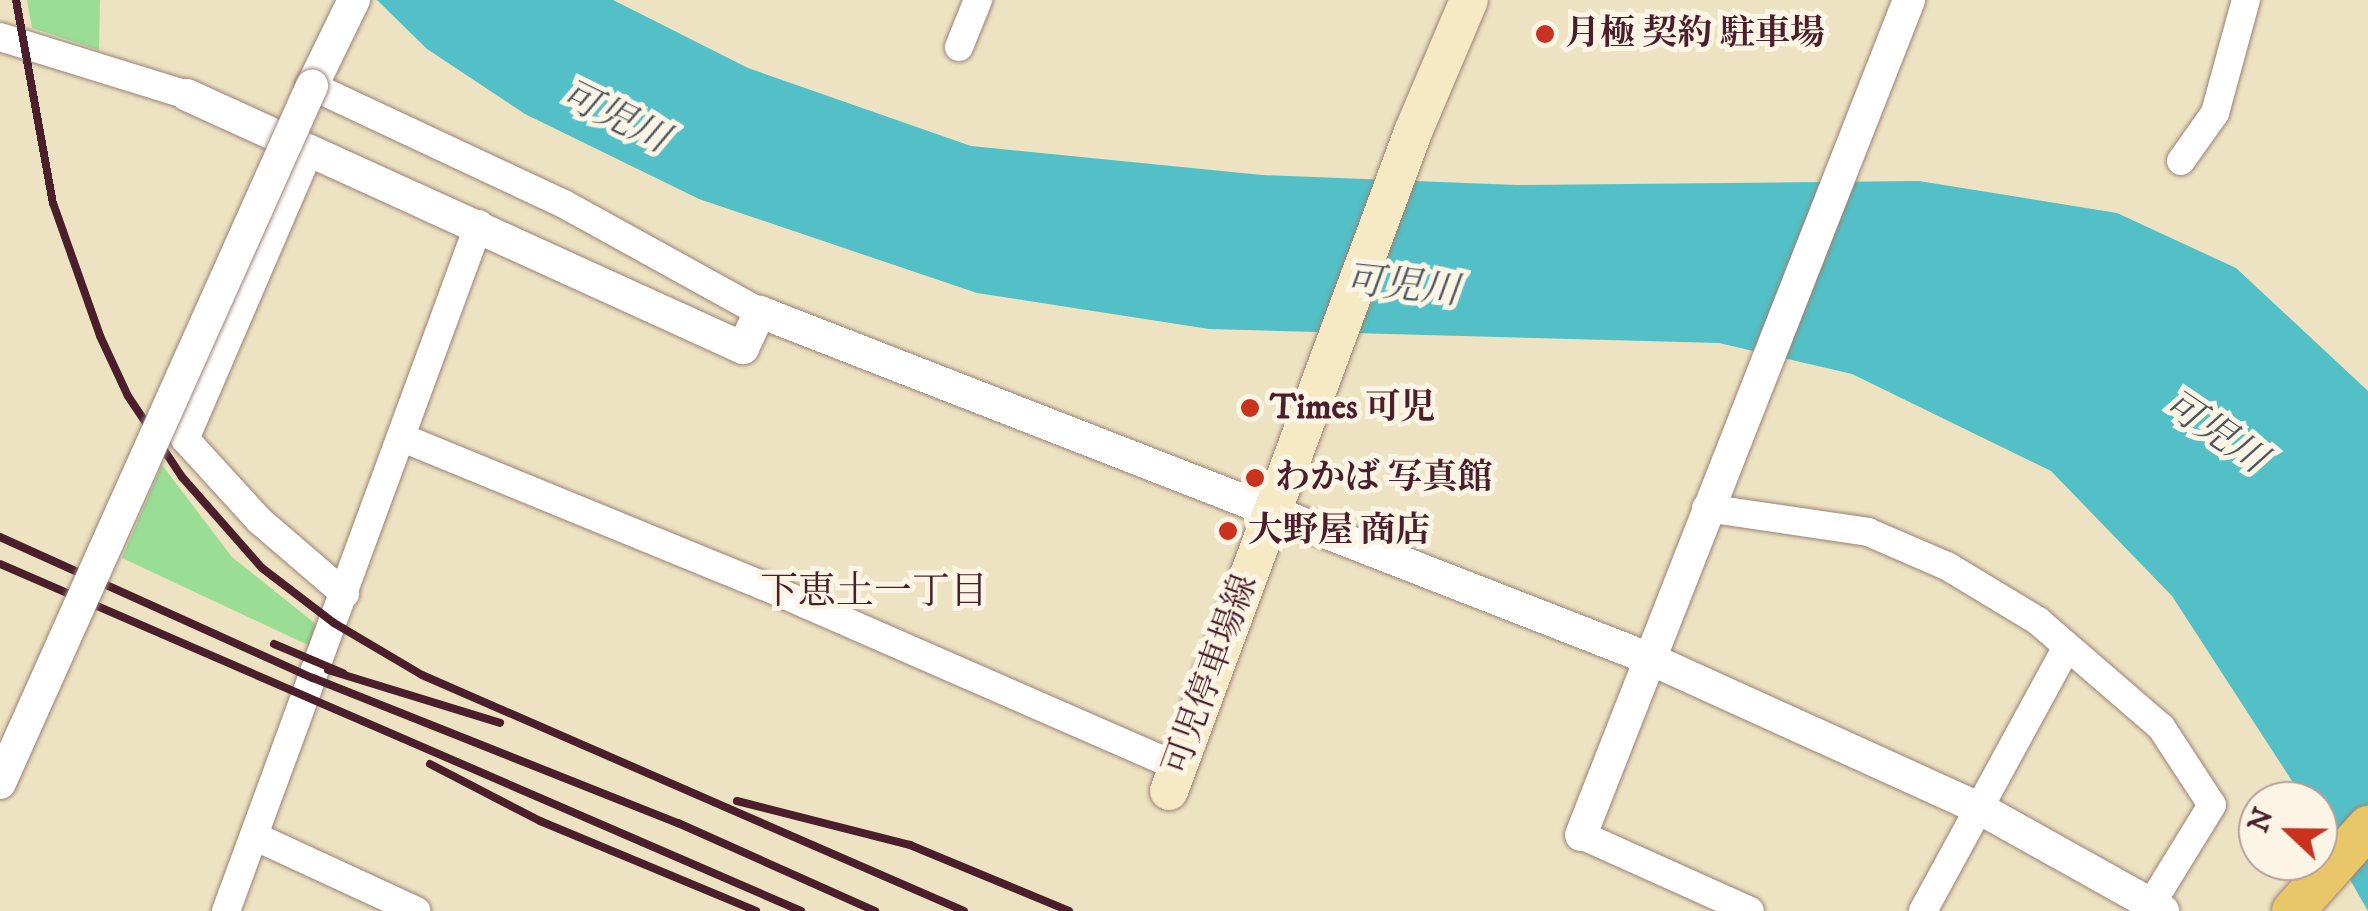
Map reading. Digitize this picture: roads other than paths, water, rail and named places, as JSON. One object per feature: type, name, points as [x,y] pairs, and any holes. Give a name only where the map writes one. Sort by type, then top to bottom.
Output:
[{"type":"main road","name":"可児停車場線","points":[[1173,778],[1412,132],[1469,0]]},
{"type":"main road","points":[[2301,899],[2368,827]]},
{"type":"street","points":[[0,784],[354,0]]},
{"type":"street","points":[[959,46],[978,0]]},
{"type":"street","points":[[1750,911],[1581,835],[1706,508],[1909,0]]},
{"type":"street","points":[[2181,162],[2215,114],[2246,0]]},
{"type":"street","points":[[0,37],[187,94],[744,348],[760,312]]},
{"type":"street","points":[[312,86],[690,268],[760,312],[1648,658],[1979,808],[2157,907],[2212,805],[2161,728],[2065,651],[2038,621],[1947,566],[1868,532],[1706,508]]},
{"type":"street","points":[[310,150],[185,439],[260,521],[344,594]]},
{"type":"street","points":[[226,911],[479,224]]},
{"type":"street","points":[[403,438],[762,585],[1173,778]]},
{"type":"street","points":[[1922,911],[2065,651]]},
{"type":"street","points":[[254,836],[416,911]]},
{"type":"water","name":"可児川","points":[[377,0],[613,0],[748,68],[971,146],[1262,175],[1517,185],[1919,181],[2117,213],[2236,268],[2368,391],[2368,911],[2338,859],[2338,781],[2292,781],[2172,596],[2051,471],[1852,374],[1719,343],[1209,329],[977,293],[699,199],[525,114],[427,49]]},
{"type":"railway","points":[[16,0],[53,203],[100,336],[128,396],[182,477],[262,568],[334,623],[422,675],[964,911]]},
{"type":"railway","points":[[0,537],[313,678],[678,823],[875,911]]},
{"type":"railway","points":[[0,564],[801,911]]},
{"type":"railway","points":[[274,644],[343,673]]},
{"type":"railway","points":[[328,670],[500,723]]},
{"type":"railway","points":[[430,764],[540,821],[756,911]]},
{"type":"railway","points":[[737,801],[910,845],[1069,911]]},
{"type":"place","name":"月極 契約 駐車場","points":[[1545,34]]},
{"type":"place","name":"Times 可児","points":[[1250,408]]},
{"type":"place","name":"わかば 写真館","points":[[1255,478]]},
{"type":"place","name":"大野屋 商店","points":[[1228,531]]},
{"type":"district","name":"下恵土一丁目","points":[[874,593]]}]
